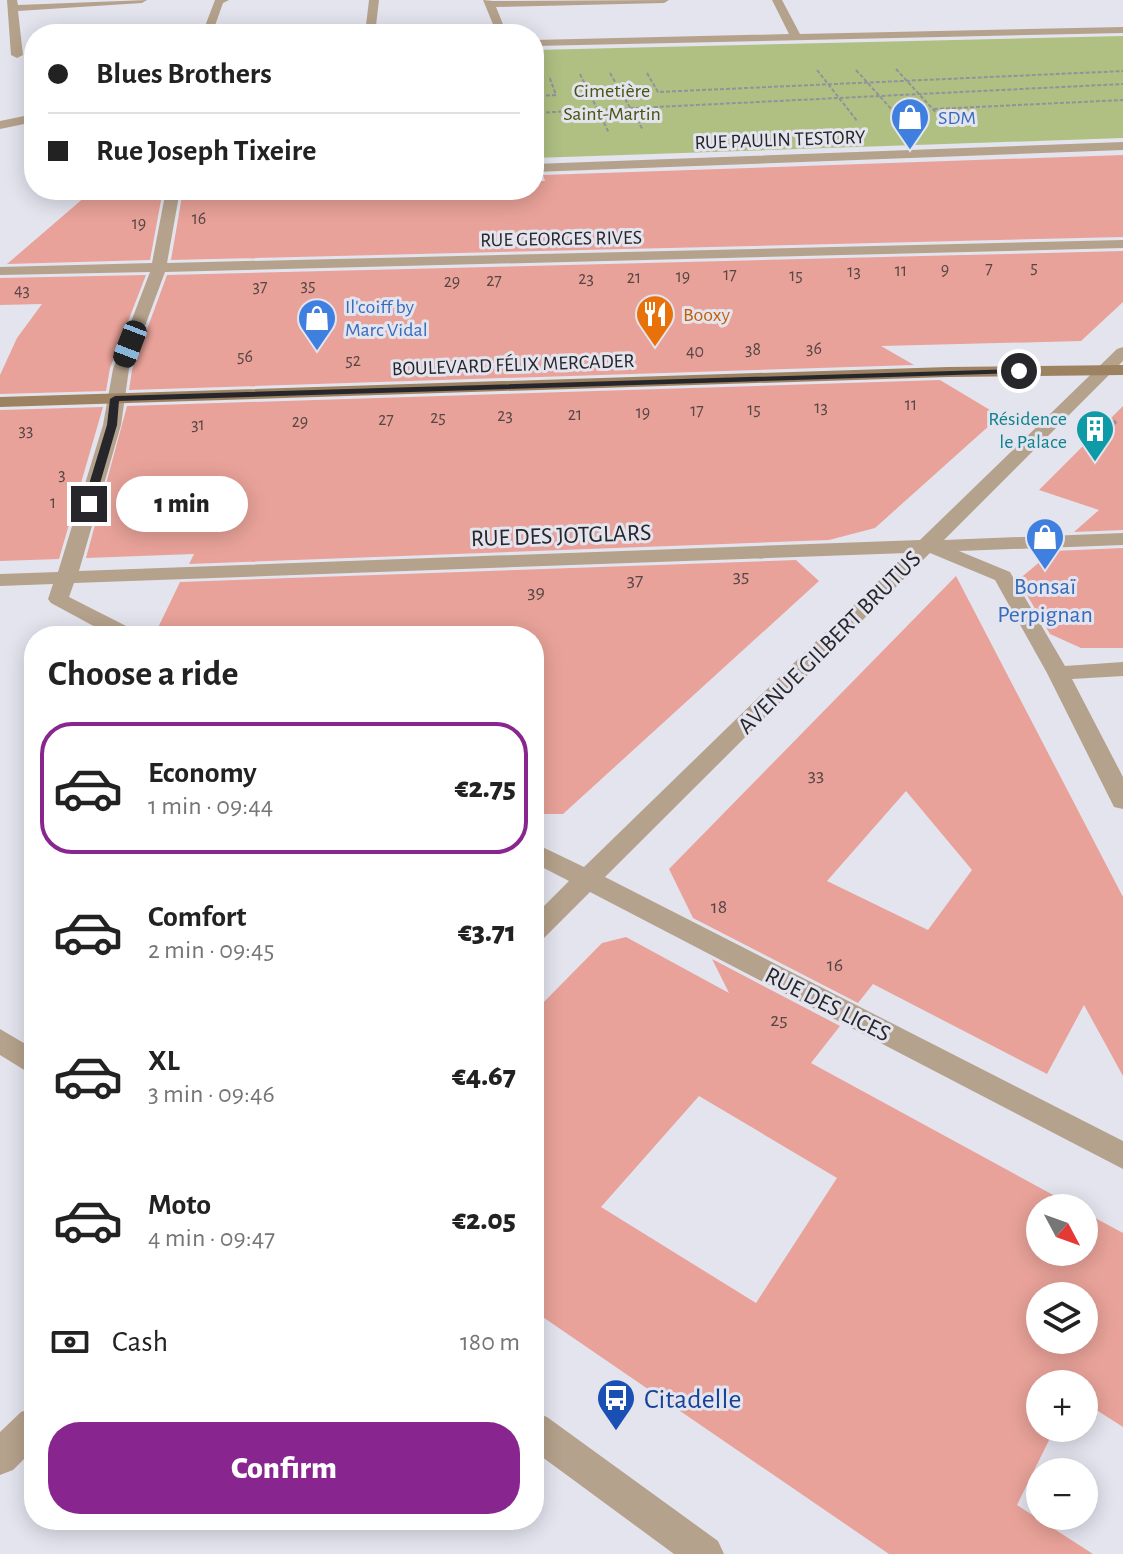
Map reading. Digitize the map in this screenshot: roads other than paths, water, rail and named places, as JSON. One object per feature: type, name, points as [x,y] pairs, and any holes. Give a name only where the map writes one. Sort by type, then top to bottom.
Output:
[{"type":"main road","name":"BOULEVARD FÉLIX MERCADER","points":[[0,402],[1114,370]]},
{"type":"street","points":[[17,55],[13,4],[140,0]]},
{"type":"street","points":[[211,24],[219,1],[224,0]]},
{"type":"street","points":[[371,24],[374,0]]},
{"type":"street","points":[[498,24],[489,2],[664,0]]},
{"type":"street","points":[[777,0],[796,37]]},
{"type":"street","points":[[544,43],[1123,30]]},
{"type":"street","points":[[0,55],[24,54]]},
{"type":"street","points":[[0,125],[24,120]]},
{"type":"street","name":"RUE PAULIN TESTORY","points":[[544,168],[1123,146]]},
{"type":"street","points":[[109,626],[58,599],[112,425],[121,369],[159,267],[171,200]]},
{"type":"street","name":"RUE GEORGES RIVES","points":[[0,271],[1123,244]]},
{"type":"street","name":"AVENUE GILBERT BRUTUS","points":[[544,922],[927,545],[1114,370],[1123,352]]},
{"type":"street","name":"RUE DES JOTGLARS","points":[[0,580],[1123,539]]},
{"type":"street","points":[[927,545],[1003,576],[1058,673],[1123,801]]},
{"type":"street","points":[[1058,673],[1123,669]]},
{"type":"street","name":"RUE DES LICES","points":[[544,857],[1123,1156]]},
{"type":"street","points":[[0,1040],[24,1057]]},
{"type":"street","points":[[0,1457],[24,1434]]},
{"type":"street","points":[[544,1436],[705,1554]]},
{"type":"place","name":"SDM","points":[[910,151]]},
{"type":"place","name":"Booxy","points":[[655,348]]},
{"type":"place","name":"Il'coiff by Marc Vidal","points":[[317,352]]},
{"type":"place","name":"Résidence le Palace","points":[[1095,463]]},
{"type":"place","name":"Bonsaï Perpignan","points":[[1045,571]]},
{"type":"place","name":"Citadelle","points":[[616,1432]]},
{"type":"park label","name":"Cimetière Saint-Martin","points":[[612,102]]}]
